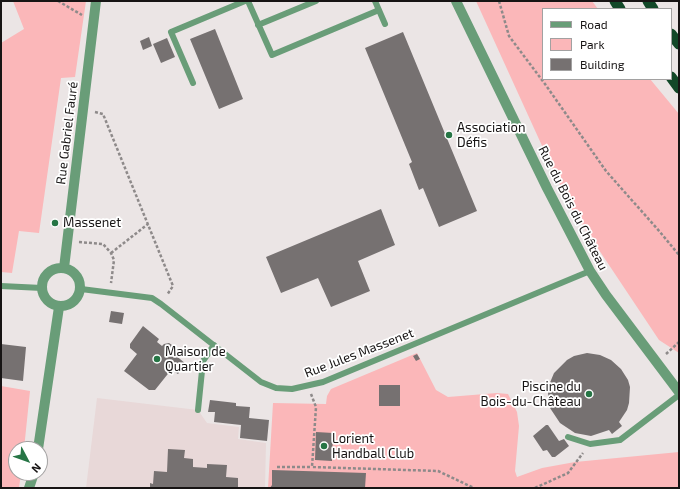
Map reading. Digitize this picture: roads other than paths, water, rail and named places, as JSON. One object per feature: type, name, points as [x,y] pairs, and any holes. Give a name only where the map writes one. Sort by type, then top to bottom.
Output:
[{"type":"highway","points":[[672,35],[679,44]]},
{"type":"highway","points":[[672,78],[679,88]]},
{"type":"street","name":"Rue Gabriel Fauré","points":[[64,268],[96,1]]},
{"type":"street","name":"Rue du Bois du Château","points":[[456,1],[550,195],[590,271],[679,394]]},
{"type":"street","points":[[64,268],[71,270],[77,275],[81,289],[74,302],[67,306],[59,307],[52,305],[47,300],[43,294],[42,288],[44,279],[48,273],[55,269],[64,268]]},
{"type":"street","points":[[39,441],[59,307]]},
{"type":"lane","points":[[193,83],[171,32],[246,1],[272,55],[379,10]]},
{"type":"lane","points":[[258,25],[316,1]]},
{"type":"lane","points":[[375,1],[385,24]]},
{"type":"lane","name":"Rue Jules Massenet","points":[[81,289],[110,294],[152,298],[261,382],[276,388],[292,389],[323,382],[590,271]]},
{"type":"lane","points":[[1,286],[42,288]]},
{"type":"lane","points":[[198,410],[203,361],[214,345]]},
{"type":"lane","points":[[568,438],[590,444],[620,440],[679,394]]},
{"type":"place","name":"Association Défis","points":[[449,135]]},
{"type":"place","name":"Massenet","points":[[55,223]]},
{"type":"place","name":"Maison de Quartier","points":[[157,359]]},
{"type":"place","name":"Piscine du Bois-du-Château","points":[[589,394]]},
{"type":"place","name":"Lorient Handball Club","points":[[324,446]]}]
